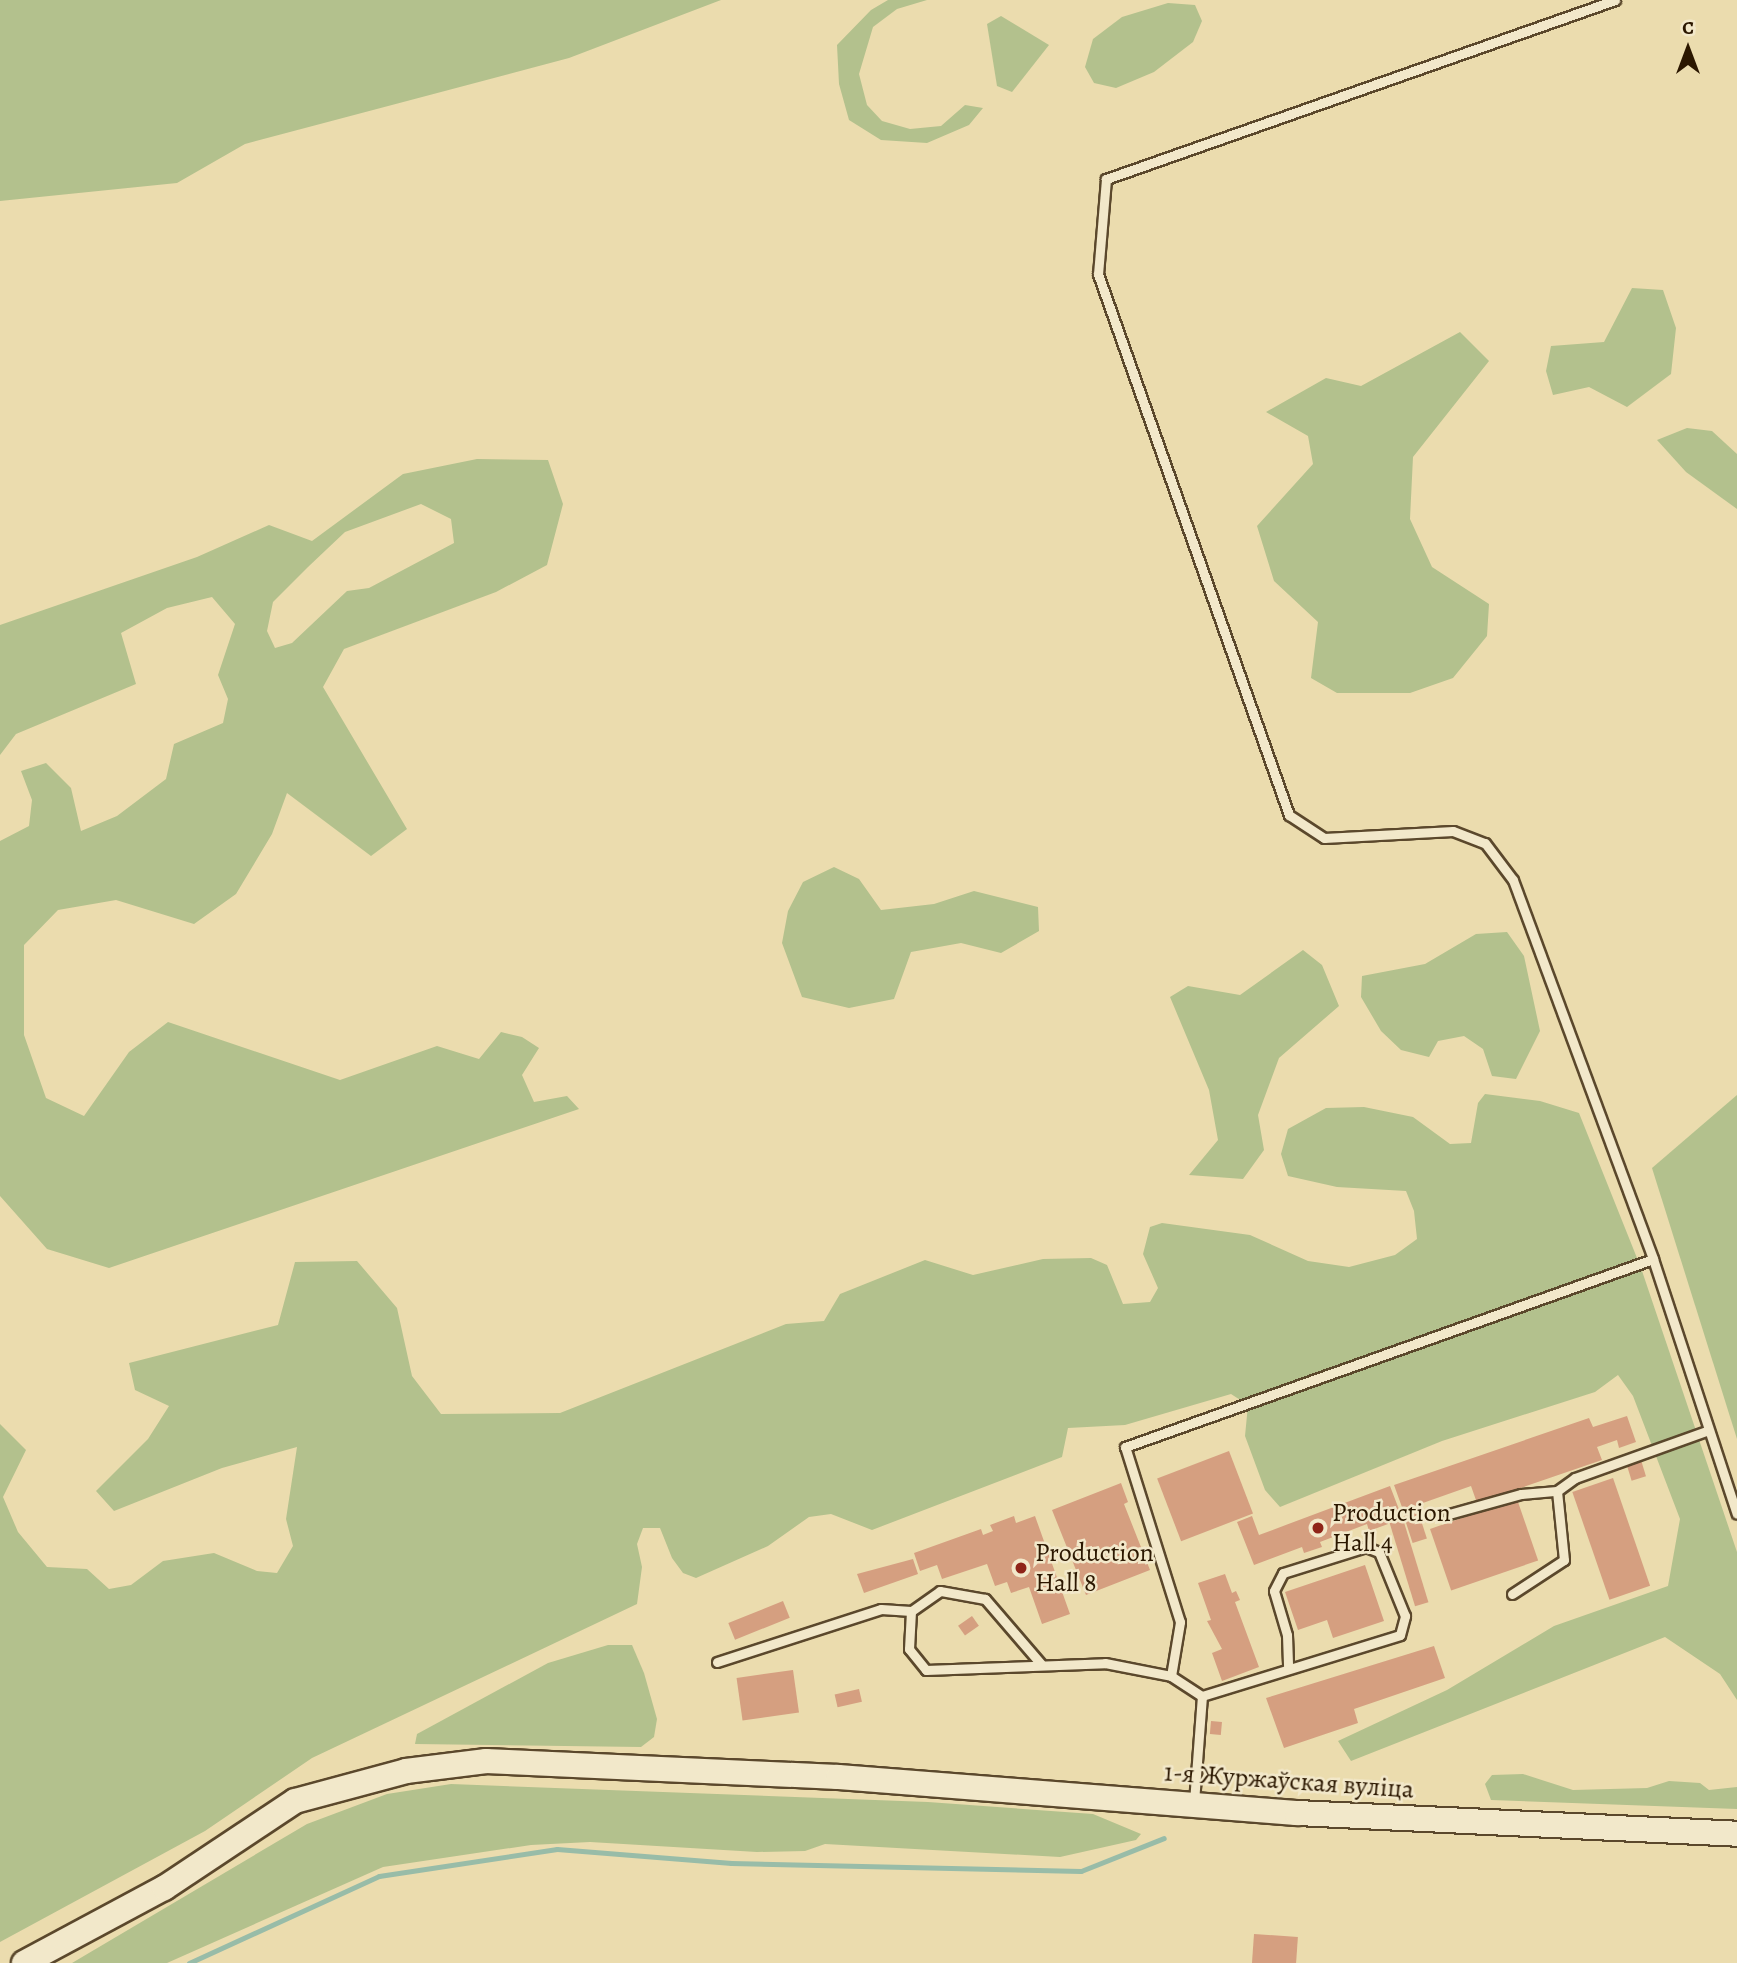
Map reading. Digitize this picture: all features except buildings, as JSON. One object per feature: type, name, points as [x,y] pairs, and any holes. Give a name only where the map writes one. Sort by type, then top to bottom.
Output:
[{"type":"street","name":"1-я Журжаўская вуліца","points":[[24,1963],[164,1888],[295,1801],[406,1771],[499,1762],[838,1777],[1537,1827],[1737,1835]]},
{"type":"lane","points":[[1615,0],[1106,179],[1098,274],[1289,814],[1324,838],[1453,831],[1485,843],[1513,880],[1653,1259],[1706,1431],[1737,1514]]},
{"type":"lane","points":[[1171,1676],[1180,1622],[1125,1447],[1653,1259]]},
{"type":"lane","points":[[1449,1514],[1521,1494],[1557,1491],[1575,1478],[1706,1431]]},
{"type":"lane","points":[[1512,1594],[1564,1560],[1557,1491]]},
{"type":"lane","points":[[1202,1696],[1400,1635],[1405,1616],[1379,1552],[1366,1547],[1283,1573],[1274,1591],[1287,1635],[1288,1668]]},
{"type":"lane","points":[[717,1662],[881,1609],[911,1611],[940,1591],[985,1599],[1041,1664]]},
{"type":"lane","points":[[911,1611],[909,1649],[926,1670],[1105,1663],[1171,1676],[1202,1696]]},
{"type":"lane","points":[[1194,1804],[1202,1696]]},
{"type":"green space","points":[[0,0],[721,0],[569,58],[245,144],[177,183],[0,201]]},
{"type":"green space","points":[[888,0],[927,0],[897,9],[873,27],[859,74],[867,105],[882,121],[910,129],[941,126],[965,105],[983,108],[969,125],[927,143],[881,140],[849,120],[839,84],[837,45],[871,10]]},
{"type":"green space","points":[[1168,3],[1195,5],[1202,21],[1193,42],[1154,72],[1116,88],[1094,83],[1085,67],[1093,39],[1122,17]]},
{"type":"green space","points":[[1001,16],[1049,45],[1012,92],[997,86],[987,24]]},
{"type":"green space","points":[[1632,288],[1663,290],[1676,328],[1671,374],[1627,407],[1589,387],[1553,395],[1546,371],[1551,346],[1604,342]]},
{"type":"green space","points":[[1460,332],[1489,361],[1413,457],[1410,519],[1432,567],[1489,604],[1487,636],[1453,678],[1410,693],[1337,693],[1311,678],[1318,622],[1274,581],[1257,526],[1313,464],[1308,436],[1266,412],[1326,378],[1361,386]]},
{"type":"green space","points":[[1687,428],[1712,431],[1737,454],[1737,509],[1686,472],[1657,440]]},
{"type":"green space","points":[[477,459],[548,460],[563,504],[547,565],[496,592],[344,649],[323,687],[407,829],[371,856],[287,793],[272,834],[236,894],[194,924],[116,900],[58,910],[24,945],[24,1035],[46,1098],[84,1116],[129,1052],[168,1022],[340,1080],[437,1046],[479,1059],[501,1032],[522,1037],[539,1048],[522,1075],[534,1102],[567,1096],[579,1109],[109,1268],[47,1249],[0,1196],[0,841],[29,826],[32,800],[21,771],[46,763],[71,788],[81,831],[117,816],[166,779],[174,744],[223,723],[228,699],[218,675],[235,624],[212,597],[167,608],[121,633],[136,684],[16,734],[0,755],[0,625],[197,557],[269,525],[312,541],[403,474]],"holes":[[[421,504],[451,519],[454,543],[369,588],[347,591],[292,643],[275,648],[267,631],[273,602],[345,532]]]},
{"type":"green space","points":[[834,867],[859,879],[881,910],[934,904],[974,891],[1038,907],[1039,931],[1001,953],[961,943],[911,952],[894,999],[849,1008],[802,997],[782,943],[788,911],[803,882]]},
{"type":"green space","points":[[1507,932],[1524,956],[1540,1031],[1516,1079],[1492,1076],[1483,1049],[1464,1036],[1438,1041],[1429,1057],[1401,1050],[1381,1031],[1361,997],[1362,976],[1425,964],[1476,934]]},
{"type":"green space","points":[[1303,950],[1322,965],[1339,1006],[1279,1058],[1258,1115],[1264,1150],[1243,1179],[1189,1175],[1218,1140],[1209,1090],[1170,997],[1188,986],[1240,995]]},
{"type":"green space","points":[[1485,1094],[1540,1101],[1579,1113],[1641,1268],[1737,1552],[1737,1700],[1720,1674],[1665,1637],[1351,1761],[1338,1741],[1447,1690],[1554,1626],[1668,1586],[1680,1519],[1633,1396],[1618,1375],[1595,1392],[1442,1441],[1280,1507],[1265,1490],[1245,1436],[1248,1405],[1231,1394],[1125,1425],[1068,1428],[1062,1457],[872,1530],[831,1514],[809,1517],[768,1546],[696,1578],[683,1573],[672,1558],[660,1528],[643,1528],[637,1544],[642,1567],[637,1604],[312,1758],[205,1831],[0,1942],[0,1424],[26,1450],[3,1497],[18,1532],[47,1567],[87,1569],[109,1589],[131,1585],[163,1561],[214,1553],[257,1571],[277,1573],[293,1546],[286,1519],[297,1447],[222,1468],[114,1511],[96,1491],[148,1439],[169,1406],[135,1390],[129,1363],[278,1325],[295,1262],[357,1261],[397,1308],[412,1376],[441,1414],[560,1413],[786,1324],[824,1321],[840,1294],[925,1260],[973,1275],[1043,1259],[1091,1258],[1107,1265],[1123,1304],[1150,1302],[1158,1288],[1143,1254],[1150,1227],[1162,1223],[1250,1235],[1308,1261],[1349,1267],[1395,1255],[1417,1239],[1414,1211],[1406,1191],[1337,1187],[1288,1176],[1281,1154],[1288,1129],[1326,1108],[1364,1107],[1413,1117],[1450,1144],[1471,1143],[1478,1103]]},
{"type":"green space","points":[[1737,1095],[1737,1439],[1652,1168]]},
{"type":"green space","points":[[608,1645],[632,1645],[644,1673],[657,1719],[654,1737],[641,1747],[415,1744],[417,1734],[548,1663]]},
{"type":"green space","points":[[1523,1774],[1573,1790],[1647,1788],[1669,1781],[1700,1783],[1709,1790],[1737,1787],[1737,1809],[1491,1800],[1485,1784],[1492,1775]]},
{"type":"green space","points":[[451,1784],[928,1802],[1093,1814],[1141,1834],[1136,1840],[1060,1857],[825,1844],[805,1851],[757,1852],[590,1842],[531,1845],[383,1867],[167,1963],[72,1963],[307,1824],[387,1794]]},
{"type":"waterway","points":[[189,1963],[379,1876],[557,1849],[731,1863],[1081,1871],[1164,1838]]},
{"type":"place","name":"Production Hall 4","points":[[1318,1528]]},
{"type":"place","name":"Production Hall 8","points":[[1021,1568]]}]
